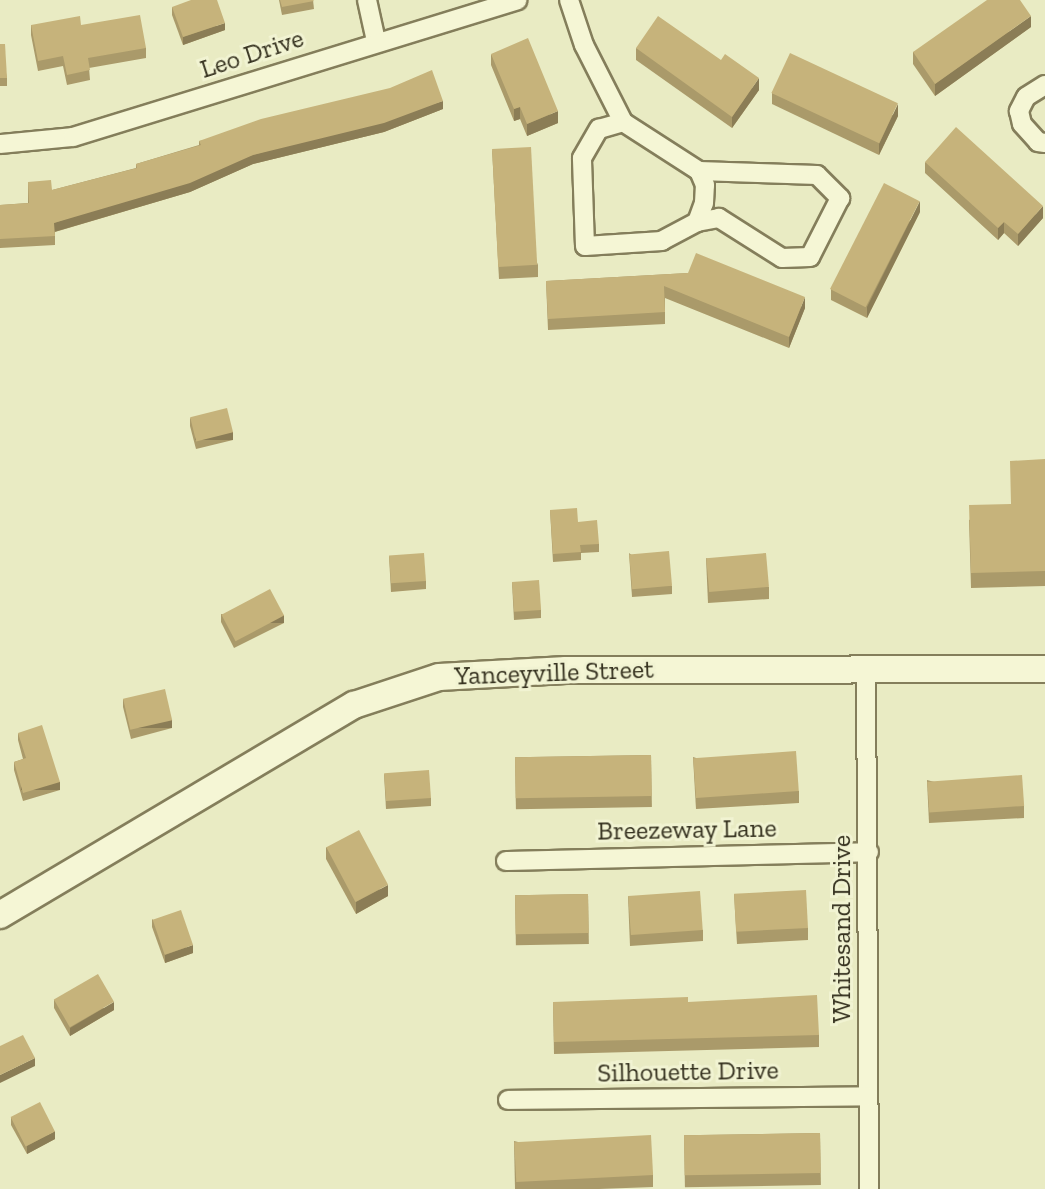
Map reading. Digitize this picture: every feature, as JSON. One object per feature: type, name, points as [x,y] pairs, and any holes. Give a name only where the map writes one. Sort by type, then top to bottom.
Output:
[{"type":"main road","name":"Yanceyville Street","points":[[0,915],[354,705],[439,677],[566,670],[1045,669]]},
{"type":"street","points":[[367,0],[376,41]]},
{"type":"street","name":"Leo Drive","points":[[0,144],[73,137],[376,41],[517,0]]},
{"type":"street","points":[[569,0],[583,45],[623,122],[699,171],[817,174],[840,198],[810,257],[782,258],[719,218],[696,222],[662,241],[585,246],[582,158],[599,128],[623,122]]},
{"type":"street","points":[[1045,85],[1026,97],[1019,111],[1022,124],[1038,142],[1045,144]]},
{"type":"street","points":[[696,222],[705,194],[699,171]]},
{"type":"street","name":"Whitesand Drive","points":[[866,669],[869,1189]]},
{"type":"street","name":"Breezeway Lane","points":[[506,861],[869,852]]},
{"type":"street","name":"Silhouette Drive","points":[[508,1100],[868,1096]]},
{"type":"building","points":[[191,0],[217,0],[225,23],[183,37],[172,7]]},
{"type":"building","points":[[280,0],[313,0],[314,1],[282,7]]},
{"type":"building","points":[[987,0],[1020,0],[1031,16],[935,84],[913,52]]},
{"type":"building","points":[[140,15],[146,48],[88,58],[90,70],[67,75],[63,56],[38,61],[31,25],[80,16],[81,25]]},
{"type":"building","points":[[658,16],[721,60],[725,54],[759,78],[732,117],[636,48]]},
{"type":"building","points":[[528,38],[558,111],[527,124],[520,107],[514,109],[491,54]]},
{"type":"building","points":[[0,44],[5,44],[7,78],[0,78]]},
{"type":"building","points":[[790,53],[898,103],[879,143],[771,93]]},
{"type":"building","points":[[432,70],[443,101],[384,123],[253,155],[190,183],[54,223],[55,236],[0,239],[0,205],[29,203],[28,182],[51,180],[52,190],[137,168],[136,164],[201,145],[199,141],[261,119],[390,88]]},
{"type":"building","points":[[956,127],[1043,206],[1018,234],[1004,222],[998,228],[925,162]]},
{"type":"building","points":[[531,147],[537,265],[498,267],[492,149]]},
{"type":"building","points":[[884,183],[920,201],[866,307],[830,289]]},
{"type":"building","points":[[696,253],[805,297],[789,337],[664,286],[665,312],[548,319],[546,281],[688,273]]},
{"type":"building","points":[[227,408],[233,432],[196,441],[190,417]]},
{"type":"building","points":[[1045,459],[1045,571],[971,573],[969,505],[1011,504],[1010,461]]},
{"type":"building","points":[[577,508],[578,522],[597,520],[599,544],[580,545],[581,552],[553,554],[550,510]]},
{"type":"building","points":[[669,551],[672,586],[632,589],[629,554]]},
{"type":"building","points":[[424,553],[426,581],[391,583],[389,555]]},
{"type":"building","points":[[766,553],[769,587],[709,592],[706,558]]},
{"type":"building","points":[[539,580],[541,610],[514,612],[512,582]]},
{"type":"building","points":[[270,589],[284,615],[236,641],[221,615]]},
{"type":"building","points":[[165,689],[172,720],[130,730],[123,699]]},
{"type":"building","points":[[42,725],[60,782],[23,793],[14,762],[26,758],[18,733]]},
{"type":"building","points":[[796,751],[799,791],[696,798],[693,758]]},
{"type":"building","points":[[651,755],[652,796],[516,798],[515,757]]},
{"type":"building","points":[[429,770],[431,798],[386,801],[384,773]]},
{"type":"building","points":[[1022,775],[1024,806],[929,813],[927,782]]},
{"type":"building","points":[[359,830],[388,885],[355,902],[326,847]]},
{"type":"building","points":[[806,890],[808,928],[736,932],[734,894]]},
{"type":"building","points":[[700,891],[703,930],[631,935],[628,896]]},
{"type":"building","points":[[588,894],[589,933],[516,934],[515,895]]},
{"type":"building","points":[[181,910],[193,945],[165,955],[153,920]]},
{"type":"building","points":[[98,974],[114,1002],[70,1027],[54,1000]]},
{"type":"building","points":[[817,995],[819,1035],[554,1042],[553,1002],[688,997],[688,1002]]},
{"type":"building","points":[[23,1035],[35,1058],[0,1075],[0,1046]]},
{"type":"building","points":[[40,1102],[55,1131],[26,1146],[11,1117]]},
{"type":"building","points":[[820,1133],[821,1173],[685,1175],[684,1135]]},
{"type":"building","points":[[651,1135],[653,1175],[516,1182],[514,1142]]}]
